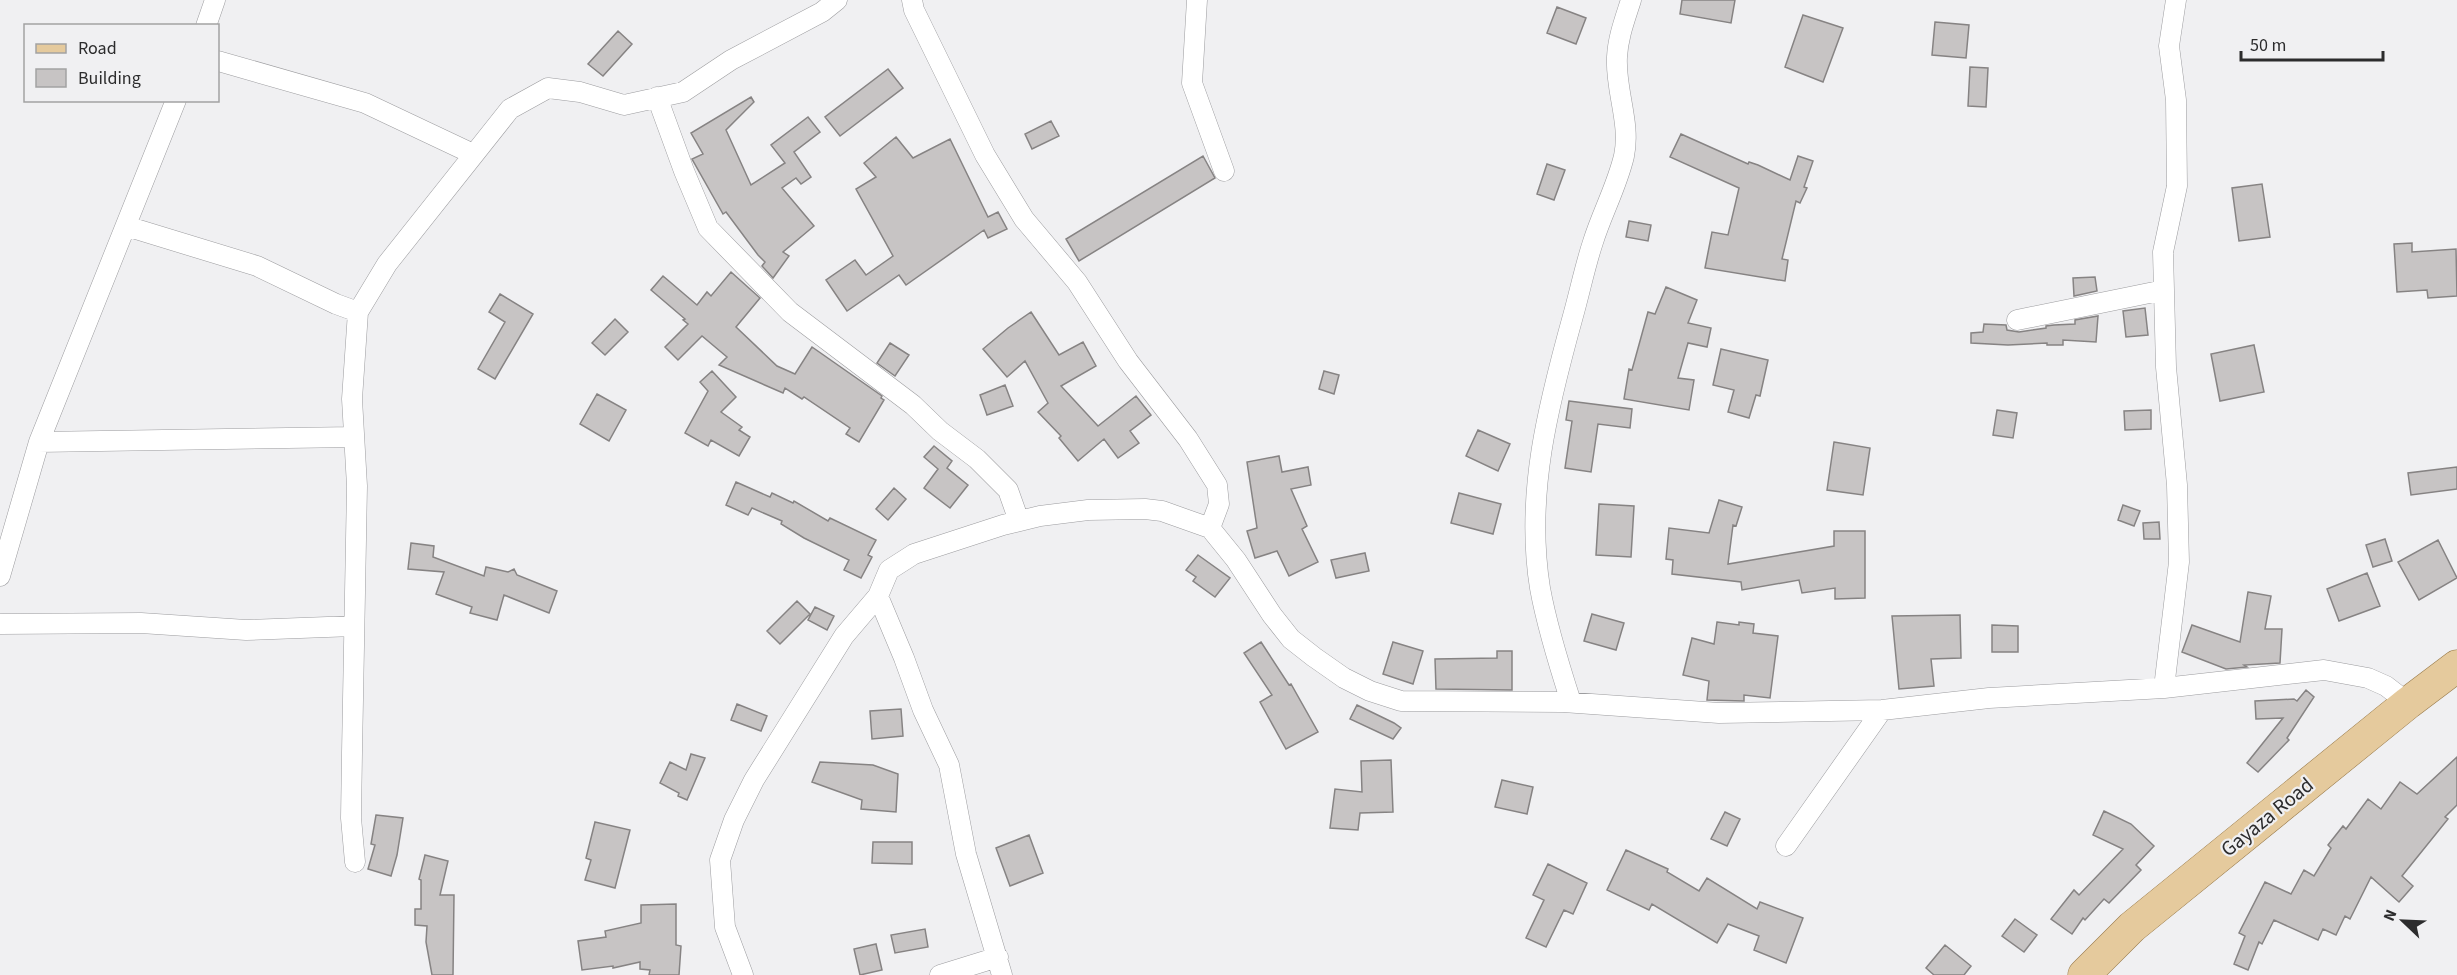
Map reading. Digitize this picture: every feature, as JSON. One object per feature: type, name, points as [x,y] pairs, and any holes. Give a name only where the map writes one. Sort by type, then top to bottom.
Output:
[{"type":"main road","name":"Gayaza Road","points":[[2084,975],[2132,927],[2408,703],[2457,666]]},
{"type":"street","points":[[207,24],[215,0]]},
{"type":"street","points":[[355,862],[351,818],[357,486],[352,399],[358,312],[387,264],[510,109],[548,87],[580,92],[624,105],[683,92],[731,60],[822,12],[837,0]]},
{"type":"street","points":[[912,0],[914,10],[986,155],[1024,219],[1077,282],[1128,361],[1188,440],[1217,485],[1219,504],[1210,528]]},
{"type":"street","points":[[1197,0],[1192,83],[1224,171]]},
{"type":"street","points":[[1571,702],[1552,643],[1540,587],[1536,481],[1545,422],[1559,367],[1593,242],[1624,153],[1626,135],[1617,58],[1620,36],[1631,0]]},
{"type":"street","points":[[2164,688],[2179,562],[2177,485],[2166,367],[2163,252],[2177,186],[2176,100],[2169,46],[2176,0]]},
{"type":"street","points":[[219,61],[364,103],[473,154]]},
{"type":"street","points":[[657,97],[708,228],[790,312],[913,405],[940,431],[977,459],[1008,490],[1019,521]]},
{"type":"street","points":[[0,576],[39,442],[175,102]]},
{"type":"street","points":[[126,226],[257,266],[336,304],[358,312]]},
{"type":"street","points":[[2017,320],[2164,290]]},
{"type":"street","points":[[39,442],[354,437]]},
{"type":"street","points":[[743,975],[725,927],[720,860],[734,820],[754,780],[844,636],[878,596],[889,570],[914,554],[1040,516],[1088,510],[1145,509],[1162,511],[1210,528],[1236,560],[1272,615],[1291,639],[1321,663],[1370,691],[1386,698],[1412,702],[1571,702],[1719,712],[1882,710],[1989,698],[2164,688],[2324,670],[2368,678],[2386,686],[2408,703]]},
{"type":"street","points":[[878,596],[923,710],[950,765],[966,854],[1000,966],[940,975]]},
{"type":"street","points":[[0,624],[141,622],[246,630],[354,626]]},
{"type":"street","points":[[1786,846],[1882,710]]},
{"type":"building","points":[[1682,0],[1735,0],[1731,23],[1680,14]]},
{"type":"building","points":[[1557,7],[1586,18],[1576,44],[1547,33]]},
{"type":"building","points":[[1803,15],[1843,28],[1823,82],[1785,67]]},
{"type":"building","points":[[1935,22],[1969,25],[1966,58],[1932,55]]},
{"type":"building","points":[[618,31],[632,44],[603,76],[588,64]]},
{"type":"building","points":[[1970,67],[1988,68],[1986,107],[1968,106]]},
{"type":"building","points":[[888,69],[903,88],[840,136],[825,117]]},
{"type":"building","points":[[751,97],[754,102],[726,130],[751,185],[785,163],[771,145],[808,117],[820,132],[794,152],[811,177],[801,184],[796,178],[782,188],[814,226],[783,252],[789,256],[773,278],[762,266],[765,262],[726,212],[723,214],[692,159],[703,154],[691,133]]},
{"type":"building","points":[[1051,121],[1059,136],[1032,149],[1025,134]]},
{"type":"building","points":[[1681,134],[1790,180],[1798,156],[1813,161],[1804,187],[1807,188],[1800,203],[1796,201],[1782,259],[1788,260],[1785,281],[1705,268],[1712,232],[1728,235],[1739,188],[1670,157]]},
{"type":"building","points":[[896,137],[913,158],[950,139],[988,217],[998,212],[1007,229],[988,238],[984,230],[906,285],[899,275],[847,311],[826,280],[855,260],[866,275],[893,256],[856,189],[876,177],[864,163]]},
{"type":"building","points":[[1203,156],[1215,178],[1079,261],[1066,239]]},
{"type":"building","points":[[1547,164],[1565,170],[1554,200],[1537,194]]},
{"type":"building","points":[[2262,184],[2270,237],[2239,241],[2232,188]]},
{"type":"building","points":[[1629,221],[1651,225],[1648,241],[1626,237]]},
{"type":"building","points":[[2412,243],[2412,252],[2456,249],[2457,296],[2428,298],[2427,290],[2397,292],[2394,244]]},
{"type":"building","points":[[731,272],[760,298],[736,327],[777,366],[795,374],[812,347],[882,396],[884,400],[859,442],[846,434],[850,428],[804,397],[802,399],[785,388],[783,393],[719,365],[727,357],[702,336],[678,360],[665,347],[688,324],[651,290],[663,276],[697,305],[707,292],[711,296]]},
{"type":"building","points":[[2095,277],[2097,291],[2074,296],[2073,278]]},
{"type":"building","points":[[1666,287],[1697,300],[1688,323],[1711,328],[1707,347],[1688,343],[1678,378],[1694,380],[1689,410],[1624,399],[1629,369],[1632,370],[1648,312],[1655,314]]},
{"type":"building","points":[[500,294],[533,314],[495,379],[478,369],[505,322],[489,312]]},
{"type":"building","points":[[2145,308],[2148,335],[2126,337],[2123,311]]},
{"type":"building","points":[[1031,312],[1059,355],[1083,342],[1096,366],[1061,386],[1098,426],[1136,396],[1151,415],[1130,431],[1139,443],[1118,458],[1104,439],[1078,461],[1059,438],[1061,436],[1038,412],[1048,403],[1025,361],[1007,377],[983,349]]},
{"type":"building","points":[[2098,316],[2096,342],[2063,340],[2063,345],[1971,343],[1971,333],[1983,332],[1984,324],[2006,325],[2007,330],[2019,332],[2046,328],[2046,326],[2075,324],[2075,320]]},
{"type":"building","points":[[615,319],[628,332],[605,355],[592,343]]},
{"type":"building","points":[[890,343],[909,355],[895,376],[877,363]]},
{"type":"building","points":[[2254,345],[2264,392],[2220,401],[2211,354]]},
{"type":"building","points":[[1721,349],[1768,360],[1760,396],[1756,395],[1749,418],[1728,412],[1734,390],[1713,385]]},
{"type":"building","points":[[712,371],[736,397],[721,412],[742,427],[739,430],[750,437],[739,456],[711,440],[708,446],[685,433],[708,391],[700,382]]},
{"type":"building","points":[[1324,371],[1339,375],[1334,394],[1319,389]]},
{"type":"building","points":[[1005,385],[1013,406],[987,415],[980,395]]},
{"type":"building","points":[[597,394],[626,410],[609,441],[580,424]]},
{"type":"building","points":[[1569,401],[1632,409],[1630,428],[1598,424],[1591,472],[1565,468],[1572,421],[1566,420]]},
{"type":"building","points":[[1997,410],[2017,413],[2013,438],[1993,435]]},
{"type":"building","points":[[2151,410],[2151,429],[2125,430],[2124,411]]},
{"type":"building","points":[[1478,430],[1510,444],[1498,471],[1466,456]]},
{"type":"building","points":[[1834,442],[1870,448],[1863,495],[1827,490]]},
{"type":"building","points":[[934,446],[952,461],[947,468],[968,485],[950,508],[924,488],[938,469],[924,457]]},
{"type":"building","points":[[1279,456],[1282,472],[1308,467],[1311,485],[1291,489],[1307,526],[1302,529],[1318,562],[1289,576],[1277,551],[1255,558],[1247,531],[1257,528],[1247,462]]},
{"type":"building","points":[[2457,467],[2457,489],[2411,495],[2408,473]]},
{"type":"building","points":[[736,482],[770,497],[772,493],[793,503],[794,501],[828,521],[830,518],[876,540],[868,555],[872,557],[861,578],[844,570],[849,560],[804,538],[781,524],[782,521],[752,508],[748,515],[726,505]]},
{"type":"building","points":[[894,488],[906,499],[888,520],[876,509]]},
{"type":"building","points":[[1459,493],[1501,504],[1493,534],[1451,523]]},
{"type":"building","points":[[1719,500],[1742,507],[1736,526],[1733,525],[1728,564],[1834,546],[1834,531],[1865,531],[1865,598],[1835,599],[1835,588],[1802,593],[1799,580],[1742,590],[1741,582],[1672,574],[1673,560],[1666,559],[1669,528],[1709,533]]},
{"type":"building","points":[[1599,504],[1634,506],[1631,557],[1596,555]]},
{"type":"building","points":[[2123,505],[2140,511],[2134,526],[2118,520]]},
{"type":"building","points":[[2159,522],[2160,539],[2144,539],[2143,523]]},
{"type":"building","points":[[2385,539],[2392,561],[2373,567],[2366,545]]},
{"type":"building","points":[[2438,540],[2457,578],[2419,600],[2398,562]]},
{"type":"building","points":[[411,543],[434,546],[433,557],[484,576],[486,567],[508,572],[514,569],[517,575],[557,591],[549,613],[504,595],[497,620],[470,613],[472,607],[436,594],[444,572],[408,569]]},
{"type":"building","points":[[1365,553],[1369,571],[1336,578],[1331,560]]},
{"type":"building","points":[[1198,555],[1230,578],[1215,597],[1193,581],[1196,577],[1186,570]]},
{"type":"building","points":[[2367,573],[2380,606],[2339,621],[2327,589]]},
{"type":"building","points":[[2248,592],[2271,596],[2265,629],[2282,629],[2280,663],[2244,665],[2247,667],[2226,669],[2182,652],[2192,625],[2240,642]]},
{"type":"building","points":[[797,601],[810,614],[780,644],[767,631]]},
{"type":"building","points":[[815,607],[834,616],[827,630],[808,620]]},
{"type":"building","points":[[1592,614],[1624,623],[1616,650],[1584,641]]},
{"type":"building","points":[[1960,615],[1961,658],[1931,659],[1934,686],[1899,689],[1892,616]]},
{"type":"building","points":[[1717,622],[1739,625],[1739,622],[1754,624],[1753,633],[1778,636],[1770,698],[1744,695],[1744,701],[1707,700],[1709,681],[1683,675],[1692,638],[1714,644]]},
{"type":"building","points":[[1992,625],[2018,626],[2018,652],[1992,652]]},
{"type":"building","points":[[1261,642],[1289,685],[1291,684],[1318,732],[1286,749],[1260,702],[1272,695],[1244,653]]},
{"type":"building","points":[[1393,642],[1423,651],[1413,684],[1383,674]]},
{"type":"building","points":[[1497,651],[1512,651],[1512,690],[1436,689],[1435,659],[1497,658]]},
{"type":"building","points":[[2306,690],[2314,697],[2287,738],[2289,740],[2258,772],[2247,763],[2283,718],[2256,719],[2255,701],[2294,699],[2297,701]]},
{"type":"building","points":[[737,704],[767,716],[761,731],[731,720]]},
{"type":"building","points":[[1357,705],[1401,728],[1393,739],[1350,719]]},
{"type":"building","points":[[901,709],[903,736],[872,739],[870,711]]},
{"type":"building","points":[[691,754],[705,758],[687,800],[660,783],[670,762],[686,770]]},
{"type":"building","points":[[2457,757],[2457,805],[2445,817],[2448,819],[2402,876],[2413,886],[2399,902],[2371,877],[2350,919],[2345,916],[2336,935],[2323,929],[2318,940],[2274,920],[2262,944],[2259,942],[2248,970],[2234,964],[2245,936],[2239,933],[2265,882],[2291,894],[2304,870],[2314,876],[2331,848],[2328,845],[2343,826],[2346,829],[2368,799],[2381,809],[2400,782],[2417,794]]},
{"type":"building","points":[[1391,760],[1393,812],[1360,813],[1358,830],[1330,828],[1335,789],[1362,792],[1361,761]]},
{"type":"building","points":[[820,762],[873,765],[898,774],[896,812],[861,809],[862,800],[812,782]]},
{"type":"building","points":[[1502,780],[1533,787],[1527,814],[1495,807]]},
{"type":"building","points":[[2104,811],[2131,824],[2154,846],[2136,865],[2141,870],[2109,903],[2104,899],[2085,920],[2083,918],[2072,934],[2051,919],[2074,890],[2079,895],[2123,849],[2093,835]]},
{"type":"building","points":[[1725,812],[1740,819],[1727,846],[1711,839]]},
{"type":"building","points":[[376,815],[403,818],[391,876],[368,869],[375,845],[371,844]]},
{"type":"building","points":[[595,822],[630,830],[615,888],[585,880],[591,860],[586,858]]},
{"type":"building","points":[[1029,835],[1043,873],[1010,886],[996,848]]},
{"type":"building","points":[[873,842],[912,842],[912,864],[872,863]]},
{"type":"building","points":[[1626,850],[1668,869],[1667,872],[1699,891],[1707,878],[1757,909],[1760,902],[1803,918],[1786,963],[1754,950],[1759,936],[1728,924],[1717,943],[1652,904],[1649,910],[1607,890]]},
{"type":"building","points":[[425,855],[448,861],[440,895],[454,895],[453,975],[432,975],[426,942],[427,926],[415,925],[415,909],[421,909],[421,880],[419,879]]},
{"type":"building","points":[[1548,864],[1587,883],[1573,914],[1564,910],[1546,947],[1526,938],[1544,900],[1533,895]]},
{"type":"building","points":[[676,904],[676,945],[681,946],[679,975],[649,975],[650,970],[640,969],[640,962],[613,968],[613,966],[582,970],[578,941],[606,937],[605,931],[641,923],[641,905]]},
{"type":"building","points":[[2015,919],[2037,935],[2024,952],[2002,936]]},
{"type":"building","points":[[925,929],[928,947],[895,953],[891,935]]},
{"type":"building","points":[[876,944],[882,970],[860,975],[854,949]]},
{"type":"building","points":[[1945,945],[1971,966],[1964,975],[1934,975],[1926,968]]}]
